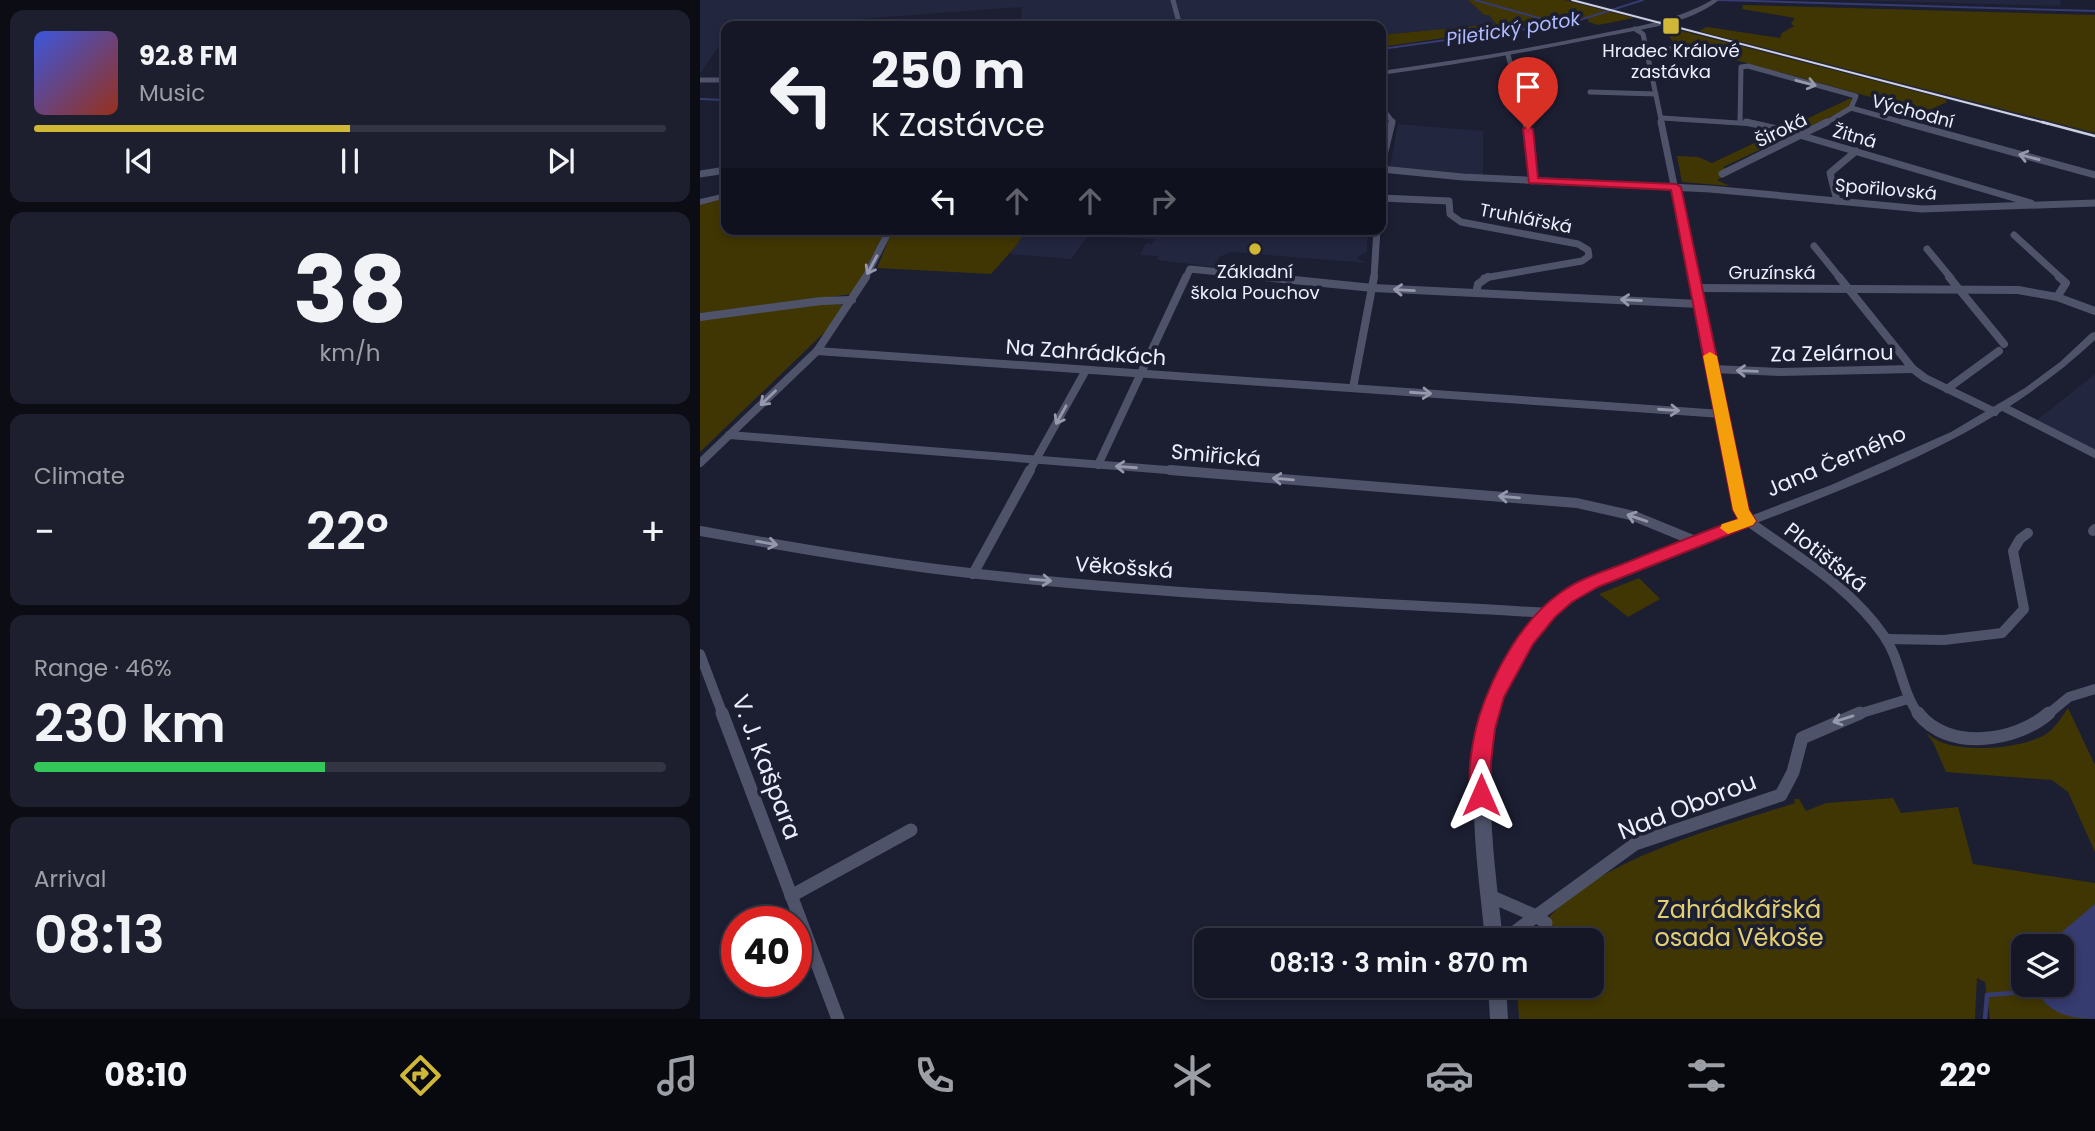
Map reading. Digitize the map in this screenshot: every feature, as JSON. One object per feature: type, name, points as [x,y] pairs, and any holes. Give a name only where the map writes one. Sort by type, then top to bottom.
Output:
[{"type":"street","points":[[1173,0],[1179,21]]},
{"type":"street","points":[[1386,72],[1508,55],[1635,29],[1679,17],[1713,1]]},
{"type":"street","points":[[1635,29],[1643,34],[1741,510],[1748,521]]},
{"type":"street","points":[[1646,48],[1704,50]]},
{"type":"street","points":[[1508,55],[1528,129],[1533,181]]},
{"type":"street","name":"Východní","points":[[1740,121],[1741,67],[1748,66],[1856,96],[1851,108],[2095,175]]},
{"type":"street","points":[[700,80],[721,80]]},
{"type":"street","points":[[1590,92],[1656,94]]},
{"type":"street","name":"Široká","points":[[1722,174],[1803,136],[1851,108]]},
{"type":"street","points":[[1386,113],[1392,121],[1386,147]]},
{"type":"street","name":"Žitná","points":[[1662,118],[1740,121],[1856,151],[2035,205]]},
{"type":"street","points":[[1837,201],[1830,173],[1856,151]]},
{"type":"street","name":"Spořilovská","points":[[1386,169],[1436,176],[1676,187],[1922,209],[2095,203]]},
{"type":"street","points":[[700,174],[721,171]]},
{"type":"street","points":[[700,202],[721,196]]},
{"type":"street","name":"Truhlářská","points":[[1386,198],[1449,201],[1448,211],[1451,217],[1460,221],[1578,244],[1588,250],[1587,260],[1486,277],[1478,284],[1476,293]]},
{"type":"street","points":[[700,463],[817,351],[852,300],[887,235]]},
{"type":"street","points":[[1353,388],[1373,288],[1377,235]]},
{"type":"street","points":[[2014,235],[2066,283],[2057,297]]},
{"type":"street","name":"Gruzínská","points":[[1814,246],[1913,369]]},
{"type":"street","points":[[1927,249],[2002,347],[1947,389]]},
{"type":"street","points":[[1098,464],[1190,269],[1373,288],[1699,304]]},
{"type":"street","name":"Gruzínská","points":[[1696,288],[2018,290],[2057,297],[2095,311]]},
{"type":"street","points":[[700,317],[821,301],[852,300]]},
{"type":"street","name":"Jana Černého","points":[[1493,928],[1481,795],[1485,729],[1495,696],[1508,668],[1526,639],[1549,613],[1566,597],[1592,583],[1886,468],[1999,409],[2081,349],[2095,335]]},
{"type":"street","name":"Na Zahrádkách","points":[[817,351],[1722,414]]},
{"type":"street","name":"Za Zelárnou","points":[[1713,369],[1780,372],[1913,369],[1947,389],[1999,409],[2095,454]]},
{"type":"street","points":[[973,573],[1086,370]]},
{"type":"street","name":"Smiřická","points":[[729,435],[1577,503],[1634,516],[1695,541]]},
{"type":"street","name":"Plotišťská","points":[[1748,521],[1852,598],[1886,639],[1908,699],[1929,725],[1947,734],[1984,738],[2019,732],[2037,723],[2075,691],[2095,690]]},
{"type":"street","name":"Věkošská","points":[[700,531],[867,561],[973,573],[1119,587],[1549,613]]},
{"type":"street","points":[[1886,639],[1944,640],[2002,633],[2024,609],[2022,586],[2014,567],[2014,549],[2016,540],[2028,533]]},
{"type":"street","name":"V. J. Kašpara","points":[[700,654],[838,1019]]},
{"type":"street","name":"Nad Oborou","points":[[1525,928],[1541,919],[1635,845],[1781,795],[1793,772],[1802,738],[1832,722],[1908,699]]},
{"type":"street","points":[[791,896],[911,830]]},
{"type":"street","points":[[1490,896],[1541,919]]},
{"type":"street","points":[[1498,998],[1499,1019]]},
{"type":"shaded area","points":[[700,0],[1468,0],[1484,15],[1489,14],[1496,24],[1386,35],[1386,21],[1021,21],[1022,7],[831,21],[721,21],[721,43],[700,74]]},
{"type":"shaded area","points":[[1564,0],[1579,0],[2095,133],[2095,138]]},
{"type":"shaded area","points":[[1846,0],[2060,0],[2061,6],[1922,2]]},
{"type":"shaded area","points":[[1398,124],[1483,131],[1483,175],[1390,166]]},
{"type":"shaded area","name":"Základní škola Pouchov","points":[[1023,235],[1368,235],[1367,251],[1357,258],[1366,263],[1231,252],[1219,257],[1215,267],[1157,260],[1158,256],[1140,255],[1146,243],[1152,244],[1154,239],[1088,236],[1071,259],[1010,254]]},
{"type":"shaded area","points":[[2095,374],[2095,451],[2037,420]]},
{"type":"green space","points":[[1468,0],[1564,0],[1634,18],[1598,25],[1589,22],[1587,17],[1386,46],[1386,35],[1496,24],[1489,15],[1484,15]]},
{"type":"green space","points":[[1743,5],[2095,15],[2095,133],[1699,31],[1707,27],[1780,38],[1782,33],[1794,26],[1791,23],[1795,18],[1742,9]]},
{"type":"green space","points":[[1678,30],[1945,99],[1947,102],[1925,112],[1674,43],[1668,35]]},
{"type":"green space","points":[[1851,98],[1851,107],[1800,131],[1787,128]]},
{"type":"green space","points":[[1780,131],[1793,134],[1723,167],[1732,172],[1717,180],[1730,186],[1682,182],[1677,156],[1698,157],[1712,163]]},
{"type":"green space","points":[[721,199],[721,235],[883,235],[853,294],[700,313],[700,204]]},
{"type":"green space","points":[[891,235],[1023,235],[991,274],[877,268]]},
{"type":"green space","points":[[811,303],[843,305],[829,328],[700,452],[700,318]]},
{"type":"green space","points":[[1639,578],[1660,599],[1628,617],[1599,594]]},
{"type":"green space","points":[[2068,708],[2095,765],[2095,852],[2068,792],[2052,780],[1946,772],[1933,742],[1926,733],[1943,743],[1960,747],[2009,746],[2043,736],[2057,724]]},
{"type":"green space","name":"Zahrádkářská osada Věkoše","points":[[1893,798],[1901,813],[1958,807],[1973,864],[2095,883],[2095,1019],[1990,1019],[1985,982],[1977,978],[1975,1019],[1519,1019],[1518,998],[1604,998],[1604,928],[1543,928],[1553,914],[1580,890],[1650,852],[1795,803],[1794,799],[1799,799],[1806,811],[1826,803]]},
{"type":"water","points":[[2095,904],[2095,1019],[2058,1012],[2040,997],[2074,997],[2074,934],[2059,934]]},
{"type":"waterway","points":[[1475,0],[1560,24]]},
{"type":"waterway","name":"Piletický potok","points":[[1386,48],[1570,23],[1643,0]]},
{"type":"waterway","name":"Piletický potok","points":[[1718,0],[2095,11]]},
{"type":"waterway","name":"Piletický potok","points":[[700,99],[721,100]]},
{"type":"waterway","points":[[1985,1019],[1987,995],[2011,993]]},
{"type":"railway","points":[[1572,0],[2049,124]]},
{"type":"railway","points":[[2042,122],[2095,136]]},
{"type":"slow traffic","points":[[1710,356],[1741,510],[1748,521],[1728,528]]},
{"type":"place","name":"Hradec Králové zastávka","points":[[1671,26]]},
{"type":"place","name":"Základní škola Pouchov","points":[[1255,249]]},
{"type":"route","points":[[1481,795],[1485,729],[1495,696],[1526,639],[1549,613],[1566,597],[1592,583],[1748,521],[1741,510],[1676,187],[1533,181],[1528,129]]}]
